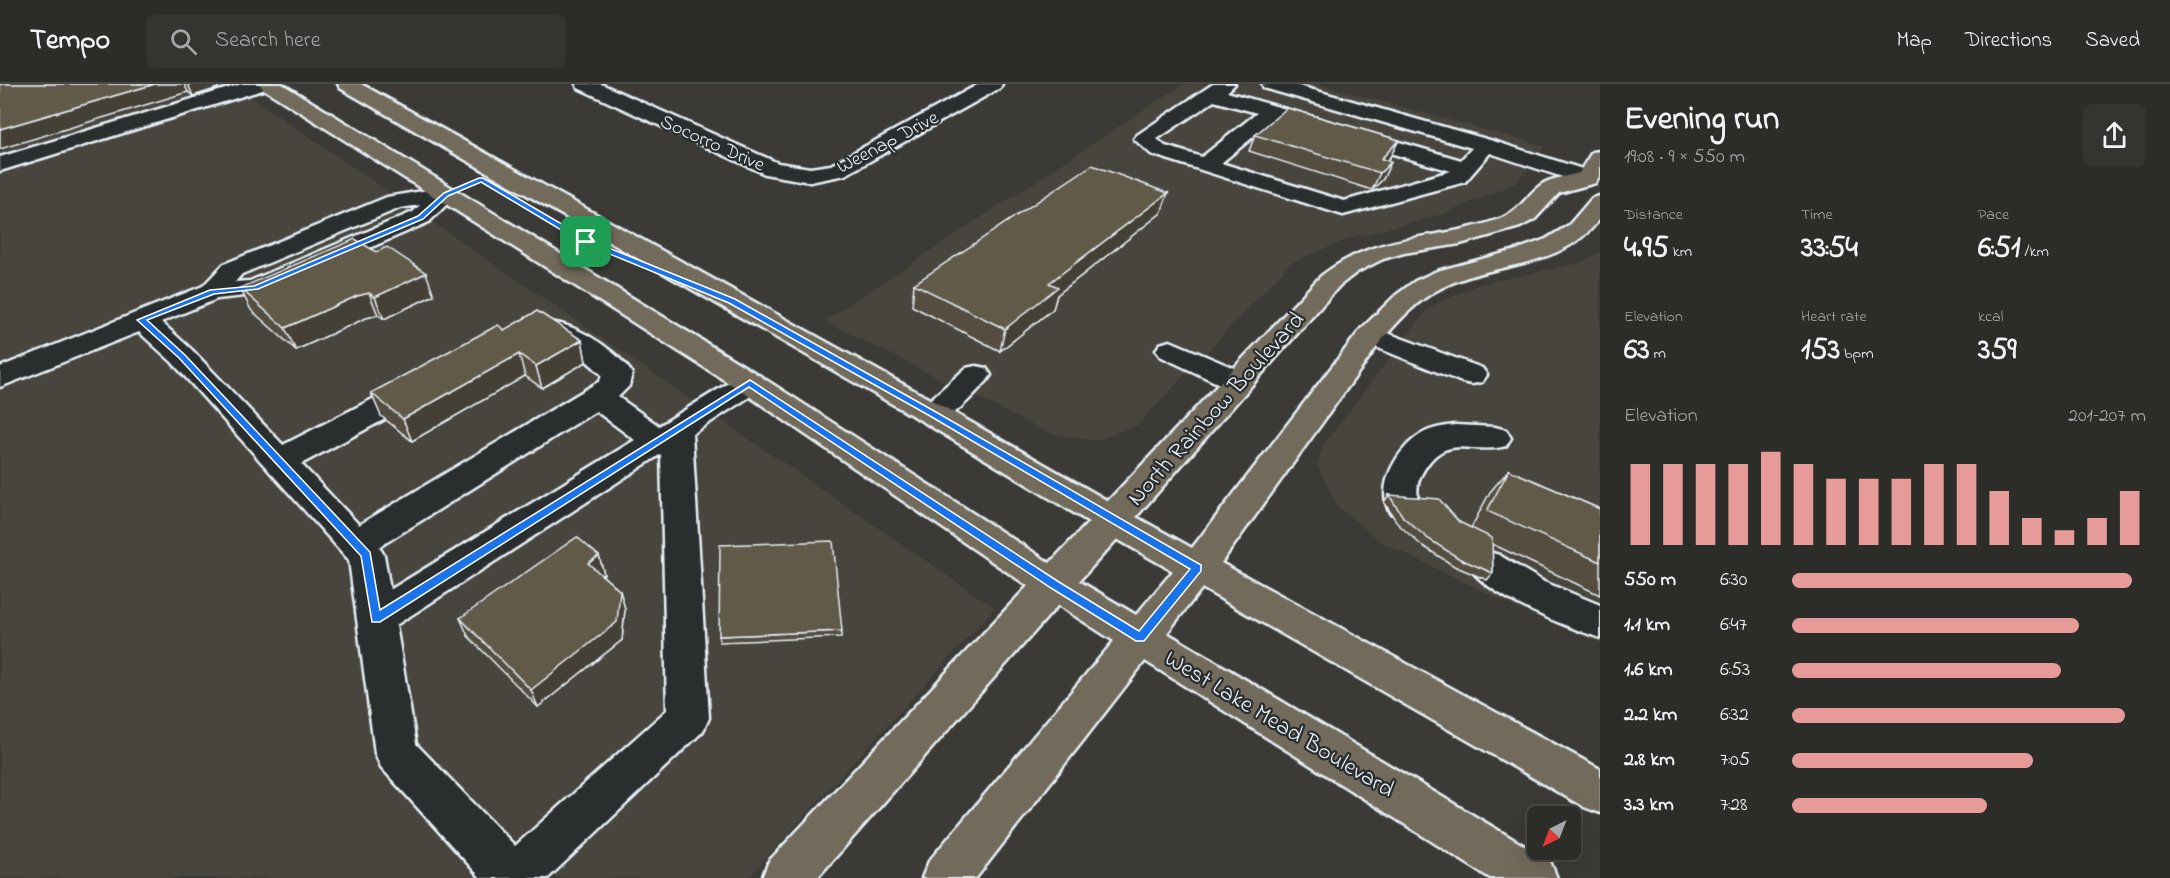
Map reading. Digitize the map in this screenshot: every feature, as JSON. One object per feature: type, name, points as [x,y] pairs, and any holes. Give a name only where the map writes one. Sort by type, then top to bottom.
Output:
[{"type":"main road","name":"West Lake Mead Boulevard","points":[[269,84],[750,383],[1055,585],[1533,878]]},
{"type":"main road","points":[[347,84],[382,104],[382,122],[586,242],[732,301],[933,414],[1197,568],[1600,792]]},
{"type":"main road","points":[[946,878],[1197,568],[1371,335],[1413,293],[1447,275],[1508,260],[1569,237],[1600,203],[1587,177],[1600,157]]},
{"type":"main road","name":"North Rainbow Boulevard","points":[[786,878],[1114,521],[1317,294],[1348,267],[1374,254],[1401,246],[1489,230],[1527,214],[1551,188],[1587,177]]},
{"type":"main road","points":[[446,194],[472,183]]},
{"type":"street","points":[[0,164],[262,84]]},
{"type":"street","name":"Socorro Drive","points":[[586,84],[773,169],[810,175]]},
{"type":"street","name":"Weenap Drive","points":[[810,175],[837,170],[993,84]]},
{"type":"street","points":[[1270,84],[1486,145],[1587,177]]},
{"type":"street","points":[[1465,168],[1272,111],[1219,89],[1144,139],[1158,150],[1343,208],[1457,177],[1486,145]]},
{"type":"street","points":[[1205,165],[1272,111]]},
{"type":"street","points":[[0,378],[212,292],[255,288],[421,217],[446,194]]},
{"type":"street","points":[[141,320],[182,356],[361,550],[376,618],[396,753],[514,878],[688,718],[667,435]]},
{"type":"street","points":[[361,550],[603,401],[614,386],[617,373],[604,360],[561,332],[542,328],[513,337]]},
{"type":"street","points":[[1371,335],[1472,375]]},
{"type":"street","points":[[1170,350],[1238,381]]},
{"type":"street","points":[[279,461],[442,375]]},
{"type":"street","points":[[933,414],[976,375]]},
{"type":"street","points":[[376,618],[750,383]]},
{"type":"street","points":[[603,401],[667,435]]},
{"type":"street","points":[[1402,504],[1401,481],[1420,450],[1432,440],[1446,436],[1494,438]]},
{"type":"street","points":[[1486,565],[1531,593],[1600,622]]},
{"type":"shaded area","points":[[0,84],[232,84],[995,608],[748,878],[0,878]]},
{"type":"shaded area","points":[[1183,84],[1318,84],[1545,146],[1515,184],[1444,214],[1355,237],[1292,262],[1138,425],[1095,441],[1048,433],[824,321]]},
{"type":"shaded area","points":[[1600,252],[1600,643],[1517,608],[1381,542],[1338,507],[1317,465],[1323,445],[1428,308],[1479,284],[1579,263]]},
{"type":"building","points":[[0,84],[155,84],[0,129]]},
{"type":"building","points":[[1287,108],[1399,140],[1381,159],[1391,162],[1380,173],[1255,135]]},
{"type":"building","points":[[1092,165],[1168,193],[1049,283],[1058,287],[1005,329],[914,284]]},
{"type":"building","points":[[355,239],[376,252],[387,247],[426,273],[375,297],[369,293],[357,296],[285,328],[240,288]]},
{"type":"building","points":[[537,311],[582,340],[536,366],[519,354],[403,419],[371,393],[498,325],[504,330]]},
{"type":"building","points":[[1509,470],[1600,509],[1600,562],[1487,511]]},
{"type":"building","points":[[1389,495],[1439,499],[1459,522],[1492,538],[1493,573],[1460,559],[1427,538],[1403,517]]},
{"type":"building","points":[[577,537],[599,556],[588,563],[620,591],[617,622],[531,690],[460,618]]},
{"type":"building","points":[[833,541],[842,631],[719,636],[720,545]]},
{"type":"route","points":[[481,180],[586,242],[732,301],[933,414],[1197,568],[1140,638],[1055,585],[750,383],[376,618],[366,555],[182,356],[141,320],[212,292],[255,288],[421,217],[446,194],[481,180]]}]
